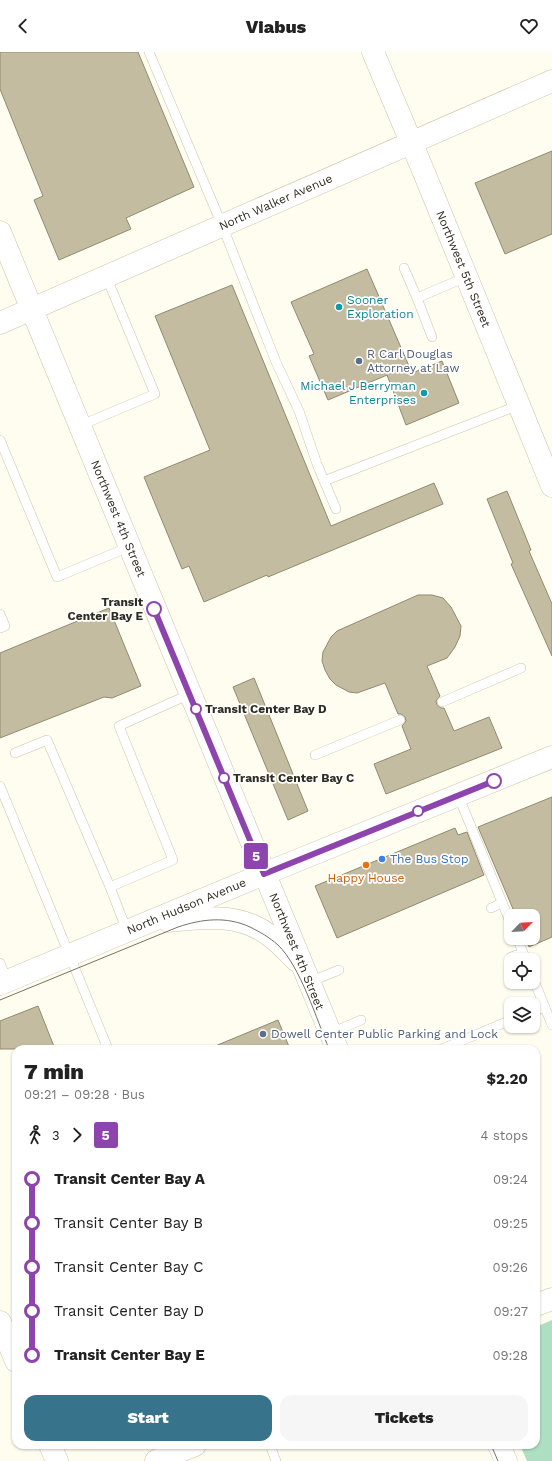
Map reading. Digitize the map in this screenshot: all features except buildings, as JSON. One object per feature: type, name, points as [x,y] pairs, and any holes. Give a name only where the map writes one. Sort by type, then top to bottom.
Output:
[{"type":"main road","name":"Northwest 5th Street","points":[[373,52],[552,486]]},
{"type":"main road","name":"North Walker Avenue","points":[[0,323],[552,81]]},
{"type":"main road","name":"Northwest 4th Street","points":[[1,240],[32,309],[333,1041]]},
{"type":"main road","name":"North Hudson Avenue","points":[[2,976],[70,955],[264,874],[552,757]]},
{"type":"main road","points":[[137,927],[208,918],[226,918],[240,921],[268,934],[306,974]]},
{"type":"main road","points":[[540,1304],[552,1299]]},
{"type":"main road","points":[[0,1322],[12,1351]]},
{"type":"main road","points":[[52,1449],[57,1461]]},
{"type":"main road","points":[[156,1461],[185,1449]]},
{"type":"main road","points":[[501,1449],[506,1461]]},
{"type":"lane","points":[[149,52],[222,226],[276,362],[299,410],[317,464],[336,509]]},
{"type":"lane","points":[[404,268],[432,337]]},
{"type":"lane","points":[[79,426],[155,394],[106,276]]},
{"type":"lane","points":[[417,298],[466,277]]},
{"type":"lane","points":[[324,481],[519,405]]},
{"type":"lane","points":[[0,440],[57,577],[129,547]]},
{"type":"lane","points":[[0,614],[5,626],[0,628]]},
{"type":"lane","points":[[442,702],[521,668]]},
{"type":"lane","points":[[110,887],[173,860],[119,726],[190,694]]},
{"type":"lane","points":[[315,755],[400,720]]},
{"type":"lane","points":[[15,753],[47,740],[110,887],[137,927]]},
{"type":"lane","points":[[0,786],[106,1045]]},
{"type":"lane","points":[[458,795],[505,909]]},
{"type":"lane","points":[[491,908],[502,903]]},
{"type":"lane","points":[[306,974],[339,970]]},
{"type":"lane","points":[[537,989],[552,1025]]},
{"type":"lane","points":[[540,1008],[544,1006]]},
{"type":"lane","points":[[333,1041],[361,1020]]},
{"type":"lane","points":[[452,1045],[504,1023]]},
{"type":"lane","points":[[272,1449],[276,1461]]},
{"type":"green space","points":[[552,1320],[552,1461],[527,1461],[522,1449],[540,1449],[540,1325]]},
{"type":"tram line","points":[[0,1000],[178,927],[196,922],[214,920],[232,921],[250,927],[264,935],[278,945],[286,954],[301,979],[327,1045]]},
{"type":"tram line","points":[[493,1449],[498,1461]]},
{"type":"bus line","name":"5","points":[[154,609],[264,874],[494,781]]},
{"type":"place","name":"Sooner Exploration","points":[[339,307]]},
{"type":"place","name":"R Carl Douglas Attorney at Law","points":[[359,361]]},
{"type":"place","name":"Michael J Berryman Enterprises","points":[[424,393]]},
{"type":"place","name":"Transit Center Bay E","points":[[154,609]]},
{"type":"place","name":"Transit Center Bay D","points":[[196,709]]},
{"type":"place","name":"Transit Center Bay C","points":[[224,778]]},
{"type":"place","name":"The Bus Stop","points":[[382,859]]},
{"type":"place","name":"Happy House","points":[[366,865]]},
{"type":"place","name":"Dowell Center Public Parking and Lock","points":[[263,1034]]}]
